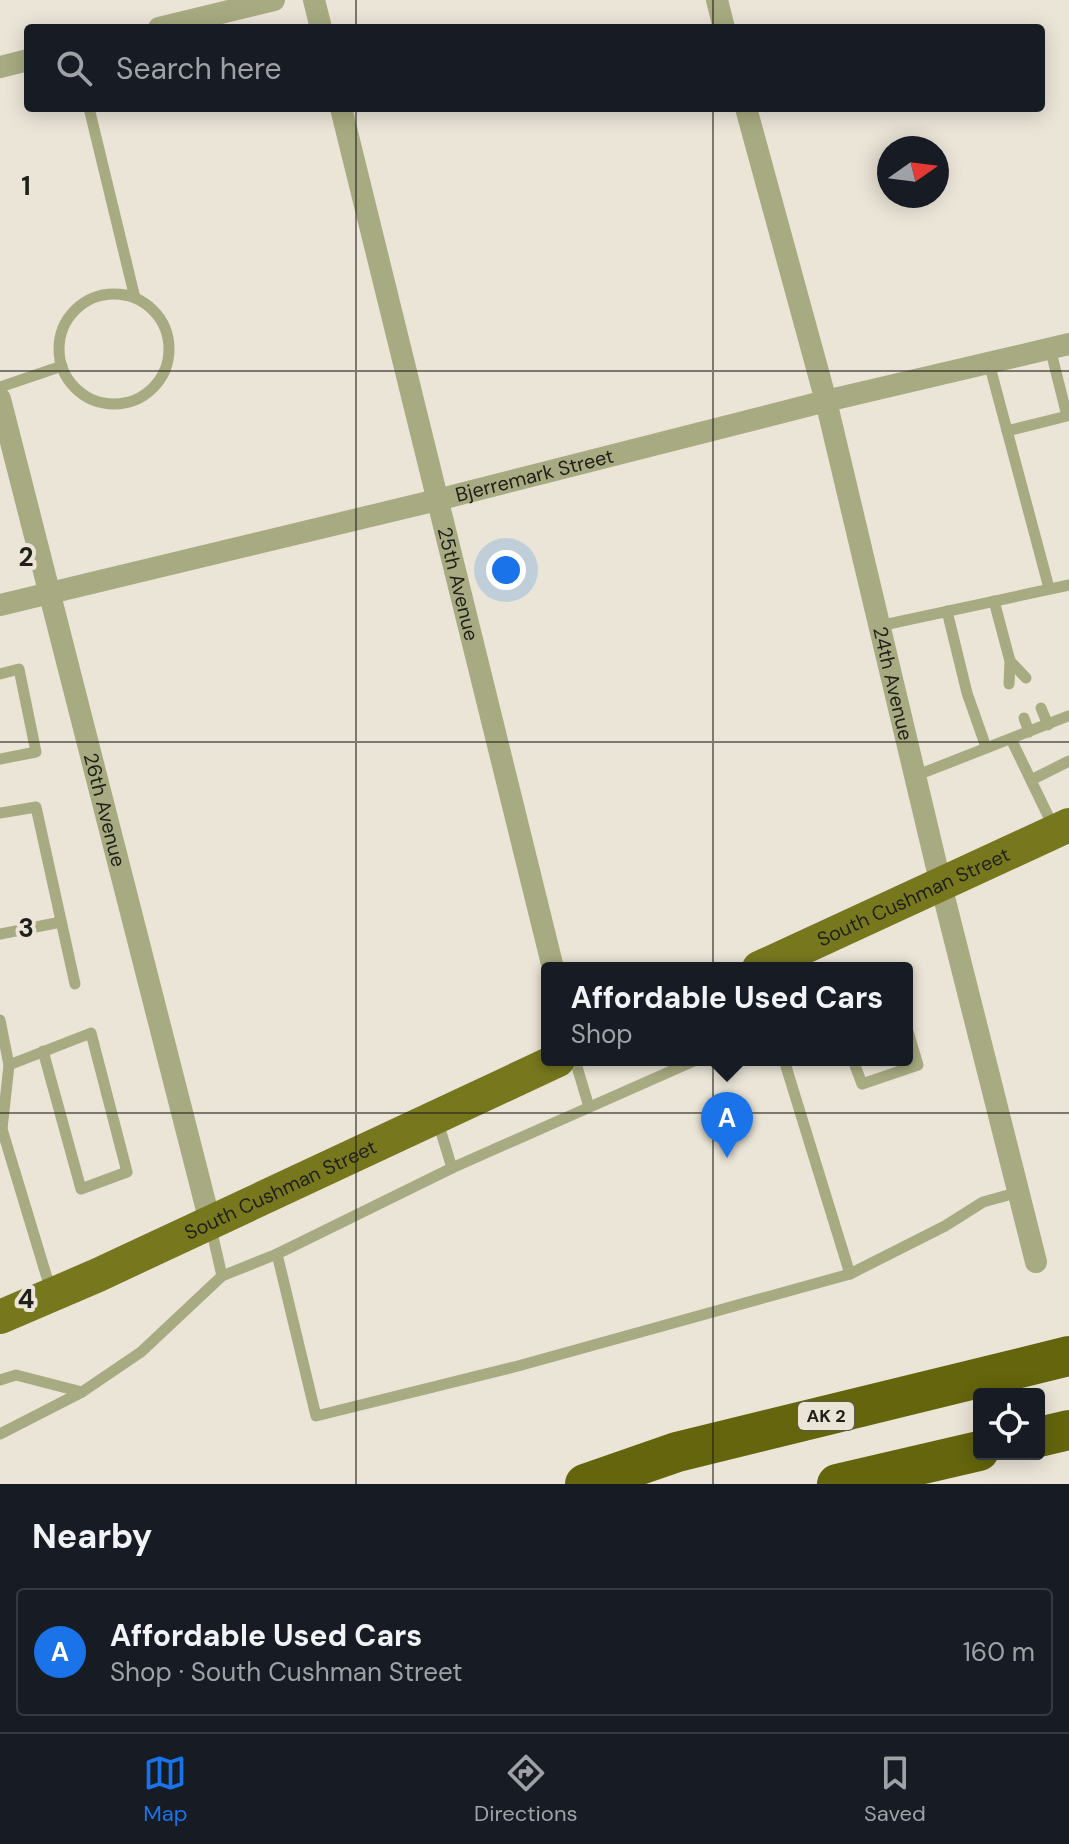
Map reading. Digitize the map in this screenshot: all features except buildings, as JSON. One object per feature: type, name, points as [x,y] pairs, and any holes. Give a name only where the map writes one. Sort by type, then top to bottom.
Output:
[{"type":"highway","name":"AK 2","points":[[585,1484],[677,1452],[1069,1356]]},
{"type":"highway","points":[[1045,1436],[1069,1430]]},
{"type":"highway","points":[[837,1484],[973,1452]]},
{"type":"main road","name":"South Cushman Street","points":[[772,962],[1062,828]]},
{"type":"main road","name":"South Cushman Street","points":[[0,1317],[545,1066]]},
{"type":"street","points":[[175,24],[274,0]]},
{"type":"street","points":[[314,0],[320,24]]},
{"type":"street","points":[[717,0],[723,24]]},
{"type":"street","points":[[0,67],[24,61]]},
{"type":"street","name":"25th Avenue","points":[[342,112],[552,962]]},
{"type":"street","name":"24th Avenue","points":[[747,112],[826,401],[941,885],[1036,1262]]},
{"type":"street","name":"Bjerremark Street","points":[[0,605],[1060,346]]},
{"type":"street","name":"26th Avenue","points":[[0,399],[3,425],[210,1222]]},
{"type":"lane","points":[[90,112],[135,298]]},
{"type":"lane","points":[[120,294],[135,298],[153,310],[163,325],[168,342],[168,360],[161,377],[150,391],[135,400],[117,404],[99,402],[83,394],[70,382],[62,366],[59,348],[62,330],[71,314],[85,302],[102,295],[120,294]]},
{"type":"lane","points":[[1007,431],[1067,416],[1060,346]]},
{"type":"lane","points":[[989,363],[1049,588]]},
{"type":"lane","points":[[0,387],[62,366]]},
{"type":"lane","points":[[879,626],[1069,585]]},
{"type":"lane","points":[[994,601],[1010,661],[1009,684]]},
{"type":"lane","points":[[947,611],[967,693],[986,747]]},
{"type":"lane","points":[[1010,661],[1026,678]]},
{"type":"lane","points":[[0,674],[19,669],[36,752],[0,759]]},
{"type":"lane","points":[[1041,708],[1048,725]]},
{"type":"lane","points":[[915,776],[1068,716]]},
{"type":"lane","points":[[1024,718],[1029,732]]},
{"type":"lane","points":[[1011,739],[1031,780],[1062,828]]},
{"type":"lane","points":[[1031,780],[1069,761]]},
{"type":"lane","points":[[0,813],[36,807],[75,984]]},
{"type":"lane","points":[[0,934],[61,922]]},
{"type":"lane","points":[[0,1020],[9,1065],[1,1129],[52,1295]]},
{"type":"lane","points":[[9,1065],[43,1051],[91,1033],[127,1172],[81,1189],[43,1051]]},
{"type":"lane","points":[[855,1066],[862,1084],[918,1065],[913,1048]]},
{"type":"lane","points":[[577,1066],[589,1107]]},
{"type":"lane","points":[[0,1434],[82,1392],[141,1352],[222,1276],[277,1254],[452,1168],[682,1066]]},
{"type":"lane","points":[[786,1066],[850,1274]]},
{"type":"lane","points":[[437,1117],[452,1168]]},
{"type":"lane","points":[[277,1254],[316,1416],[518,1366],[850,1274],[945,1226],[983,1202],[1019,1192]]},
{"type":"lane","points":[[210,1222],[222,1276]]},
{"type":"lane","points":[[0,1380],[16,1375],[82,1392]]},
{"type":"place","name":"Affordable Used Cars","points":[[727,1158]]}]
